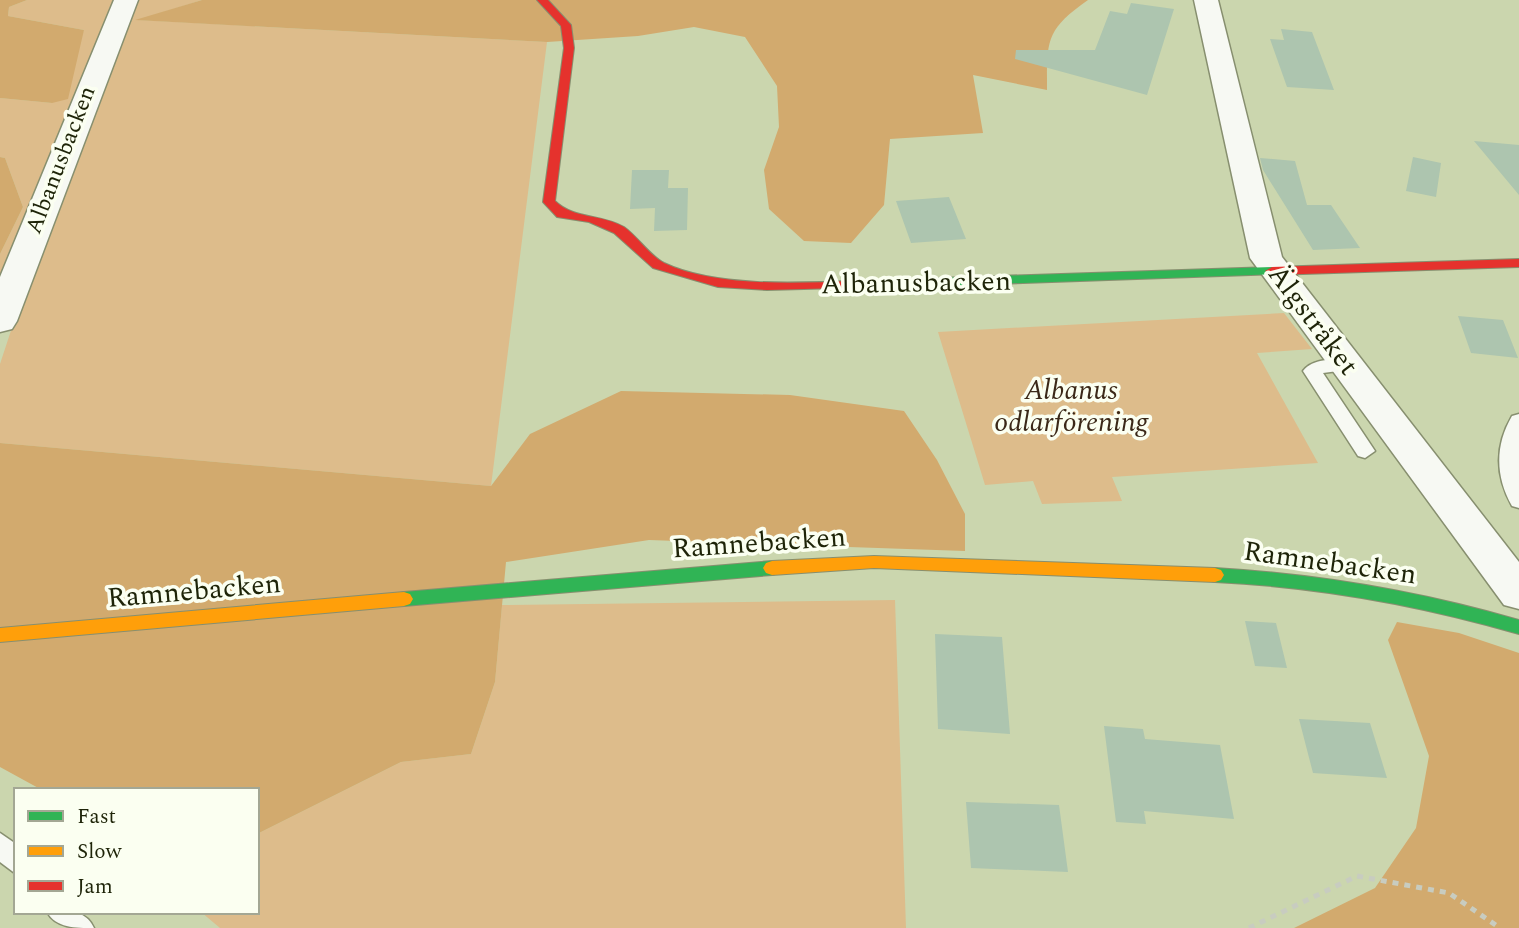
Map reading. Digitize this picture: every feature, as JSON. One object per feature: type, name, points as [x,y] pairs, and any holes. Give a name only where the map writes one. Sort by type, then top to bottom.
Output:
[{"type":"street","name":"Albanusbacken","points":[[0,321],[50,187],[126,0]]},
{"type":"street","name":"Albanusbacken","points":[[542,0],[566,25],[569,48],[549,202],[561,214],[592,219],[619,230],[658,265],[683,275],[719,283],[767,286],[1519,263]]},
{"type":"street","name":"Älgstråket","points":[[1206,0],[1265,258],[1519,593]]},
{"type":"street","name":"Ramnebacken","points":[[0,635],[712,571],[874,562],[1220,575],[1342,587],[1453,607],[1519,627]]},
{"type":"lane","points":[[1347,365],[1324,366],[1312,371],[1365,451]]},
{"type":"lane","points":[[1519,420],[1509,440],[1506,464],[1510,483],[1519,501]]},
{"type":"lane","points":[[0,844],[14,860]]},
{"type":"lane","points":[[64,914],[81,928]]},
{"type":"path","points":[[1249,928],[1357,876],[1449,893],[1500,928]]},
{"type":"green space","points":[[27,0],[202,0],[138,20],[547,42],[491,486],[0,443],[0,364],[26,285],[0,286],[0,254],[23,207],[5,158],[0,157],[0,98],[52,103],[84,30],[8,16],[9,7]]},
{"type":"green space","name":"Albanus odlarförening","points":[[1284,313],[1312,349],[1257,353],[1318,463],[1112,477],[1122,501],[1042,504],[1033,481],[985,485],[938,332]]},
{"type":"green space","points":[[895,600],[906,928],[220,928],[203,914],[259,914],[259,833],[401,762],[471,754],[495,682],[502,605]]},
{"type":"shaded area","points":[[0,0],[27,0],[9,7],[8,16],[84,30],[68,99],[52,103],[0,98]]},
{"type":"shaded area","points":[[202,0],[1088,0],[1063,20],[1051,38],[1047,59],[1047,90],[973,75],[983,133],[890,139],[884,205],[851,243],[804,241],[769,209],[764,170],[779,127],[777,86],[745,37],[694,27],[638,36],[547,42],[135,20]]},
{"type":"shaded area","points":[[0,157],[5,158],[23,207],[0,254]]},
{"type":"shaded area","points":[[621,391],[790,395],[904,411],[937,460],[965,514],[965,551],[649,540],[506,562],[495,682],[471,754],[401,762],[259,833],[259,788],[38,788],[0,767],[0,443],[491,486],[530,434]]},
{"type":"shaded area","points":[[1397,622],[1459,633],[1519,653],[1519,928],[1294,928],[1375,888],[1416,828],[1429,756],[1388,640]]},
{"type":"building","points":[[1131,3],[1174,9],[1147,95],[1015,59],[1016,50],[1095,50],[1110,11],[1127,14]]},
{"type":"building","points":[[1281,29],[1312,32],[1334,90],[1287,87],[1270,39],[1284,40]]},
{"type":"building","points":[[1474,141],[1519,145],[1519,195]]},
{"type":"building","points":[[1413,157],[1441,163],[1436,197],[1406,191]]},
{"type":"building","points":[[1260,158],[1295,161],[1307,205],[1331,205],[1360,248],[1313,250],[1263,170]]},
{"type":"building","points":[[632,170],[669,170],[668,188],[688,188],[687,230],[654,231],[655,208],[630,209]]},
{"type":"building","points":[[949,197],[966,239],[911,243],[896,201]]},
{"type":"building","points":[[1458,316],[1503,320],[1518,358],[1471,353]]},
{"type":"building","points":[[1245,621],[1276,623],[1287,668],[1255,666]]},
{"type":"building","points":[[935,634],[1002,637],[1010,734],[938,729]]},
{"type":"building","points":[[1299,719],[1370,723],[1387,778],[1313,773]]},
{"type":"building","points":[[1104,726],[1143,729],[1145,739],[1220,745],[1234,819],[1144,811],[1146,824],[1116,822]]},
{"type":"building","points":[[966,802],[1059,805],[1068,872],[971,868]]},
{"type":"traffic: fast","points":[[908,283],[1272,271]]},
{"type":"traffic: fast","points":[[404,599],[772,568]]},
{"type":"traffic: fast","points":[[1215,575],[1369,591],[1445,607],[1519,627]]},
{"type":"traffic: slow","points":[[772,568],[874,562],[1215,575]]},
{"type":"traffic: slow","points":[[0,635],[404,599]]},
{"type":"traffic: jam","points":[[542,0],[566,25],[569,48],[549,202],[561,214],[592,219],[619,230],[658,265],[718,283],[767,286],[908,283]]},
{"type":"traffic: jam","points":[[1272,271],[1519,263]]}]
